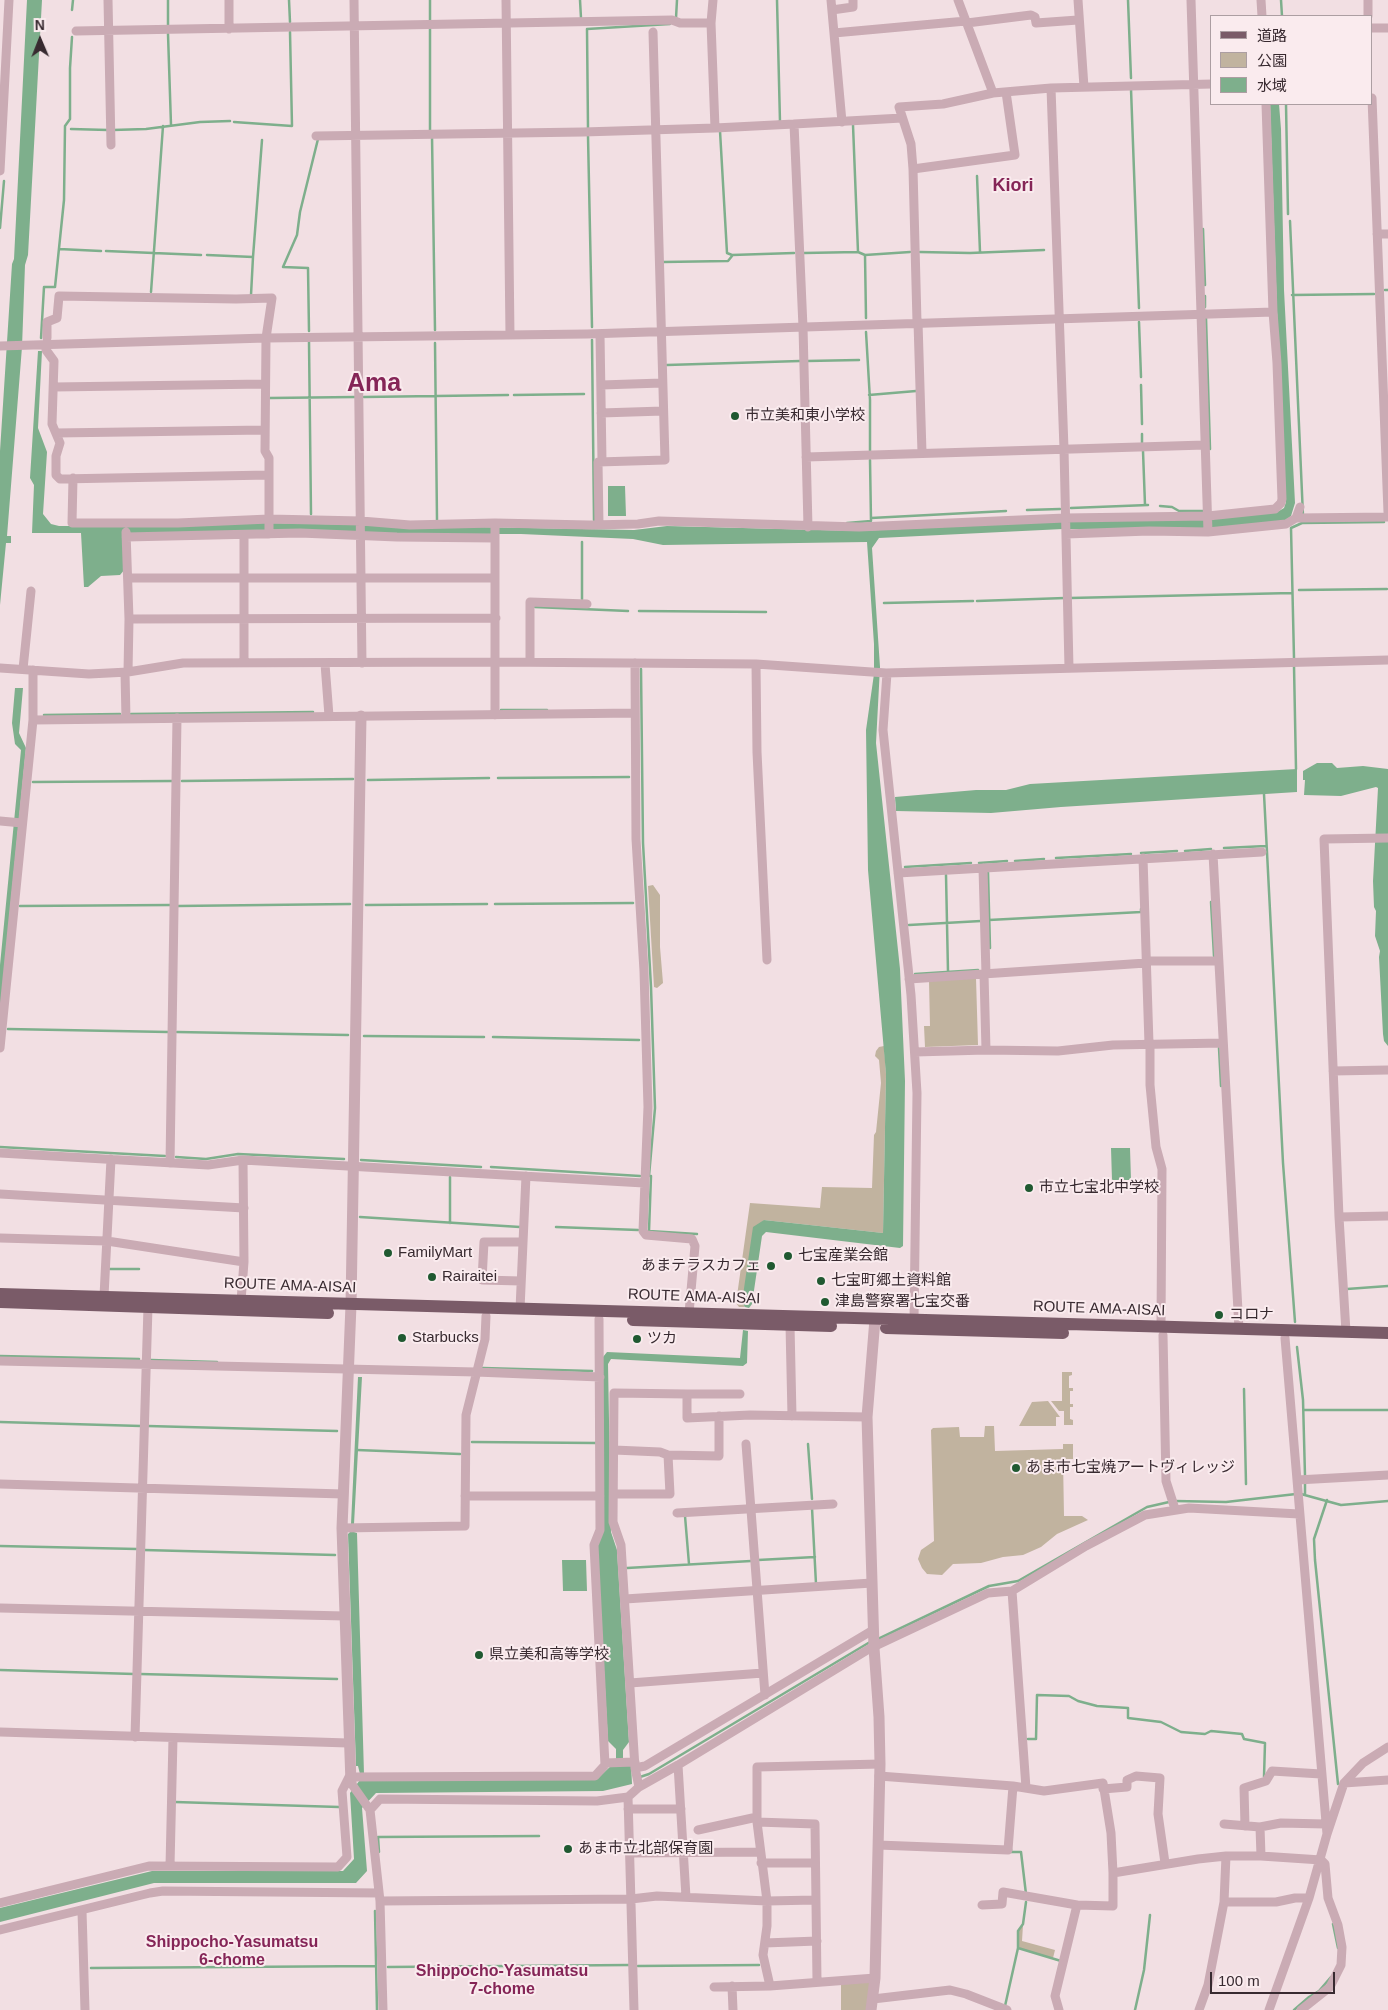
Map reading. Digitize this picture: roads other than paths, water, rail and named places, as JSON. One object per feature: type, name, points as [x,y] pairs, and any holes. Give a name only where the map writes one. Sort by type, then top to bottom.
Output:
[{"type":"main road","name":"ROUTE AMA-AISAI","points":[[0,1294],[241,1300],[351,1309],[486,1316],[790,1325],[914,1320],[1285,1338],[1388,1341]]},
{"type":"main road","name":"ROUTE AMA-AISAI","points":[[0,1302],[148,1307],[520,1309],[689,1313],[875,1323],[1162,1331],[1239,1328],[1388,1333]]},
{"type":"street","points":[[0,171],[4,16],[9,0]]},
{"type":"street","points":[[108,0],[111,145]]},
{"type":"street","points":[[229,0],[229,29]]},
{"type":"street","points":[[354,0],[362,663]]},
{"type":"street","points":[[506,0],[510,335]]},
{"type":"street","points":[[713,0],[715,128]]},
{"type":"street","points":[[831,0],[842,122]]},
{"type":"street","points":[[832,10],[853,8],[853,0]]},
{"type":"street","points":[[958,0],[993,93]]},
{"type":"street","points":[[1078,0],[1084,87]]},
{"type":"street","points":[[1191,0],[1208,531]]},
{"type":"street","points":[[1261,0],[1262,15]]},
{"type":"street","points":[[1368,0],[1368,15]]},
{"type":"street","points":[[834,33],[1031,15],[1035,17],[1036,23],[1078,20]]},
{"type":"street","points":[[76,31],[672,20],[680,23],[712,23]]},
{"type":"street","points":[[1373,28],[1388,28]]},
{"type":"street","points":[[600,525],[598,462],[665,460],[653,32]]},
{"type":"street","points":[[922,453],[913,169],[911,144],[899,107],[942,104],[993,93],[1051,88],[1210,84]]},
{"type":"street","points":[[1051,88],[1064,449],[1069,668]]},
{"type":"street","points":[[913,169],[1015,155],[1006,92]]},
{"type":"street","points":[[126,536],[244,535],[269,527],[361,522],[410,525],[600,525],[638,524],[659,521],[808,527],[859,527],[1065,519],[1208,517],[1275,509],[1282,503],[1277,363],[1272,312],[1266,105]]},
{"type":"street","points":[[1372,105],[1377,234],[1385,349],[1388,512]]},
{"type":"street","points":[[316,136],[656,130],[902,118]]},
{"type":"street","points":[[794,124],[803,326],[808,527]]},
{"type":"street","points":[[1377,234],[1388,234]]},
{"type":"street","points":[[46,338],[47,322],[57,318],[59,296],[236,300],[272,298],[266,338],[265,451],[269,458],[270,475],[269,527]]},
{"type":"street","points":[[1,346],[266,338],[600,334],[1059,317],[1272,312]]},
{"type":"street","points":[[600,334],[602,462]]},
{"type":"street","points":[[46,350],[54,361],[52,424],[60,443],[56,456],[56,475],[60,479],[270,475]]},
{"type":"street","points":[[601,386],[662,383]]},
{"type":"street","points":[[54,387],[266,384]]},
{"type":"street","points":[[601,413],[664,411]]},
{"type":"street","points":[[56,434],[265,430]]},
{"type":"street","points":[[806,457],[1205,445]]},
{"type":"street","points":[[73,478],[72,523],[269,527],[361,534],[495,537]]},
{"type":"street","points":[[1296,518],[1300,507]]},
{"type":"street","points":[[1066,533],[1208,531],[1286,524],[1296,518],[1388,517]]},
{"type":"street","points":[[495,524],[495,715]]},
{"type":"street","points":[[126,525],[129,618],[126,719]]},
{"type":"street","points":[[244,535],[244,663]]},
{"type":"street","points":[[128,578],[495,578]]},
{"type":"street","points":[[23,669],[31,591]]},
{"type":"street","points":[[530,662],[530,602],[587,604]]},
{"type":"street","points":[[129,618],[496,618]]},
{"type":"street","points":[[0,668],[89,674],[127,672],[184,663],[530,662],[756,664],[881,672],[1388,660]]},
{"type":"street","points":[[325,664],[329,716]]},
{"type":"street","points":[[635,664],[636,839],[644,971],[648,1107],[643,1231],[646,1235],[689,1237],[694,1243],[689,1313]]},
{"type":"street","points":[[756,664],[757,752],[767,960]]},
{"type":"street","points":[[0,1048],[18,822],[32,720],[33,670]]},
{"type":"street","points":[[881,672],[883,730],[915,1052],[917,1093],[914,1320]]},
{"type":"street","points":[[32,720],[635,713]]},
{"type":"street","points":[[361,716],[351,1309],[342,1528],[350,1780],[369,1809],[379,1897],[383,2010]]},
{"type":"street","points":[[170,1163],[177,718]]},
{"type":"street","points":[[0,821],[18,822]]},
{"type":"street","points":[[1346,1332],[1339,1217],[1324,839],[1388,838]]},
{"type":"street","points":[[898,873],[1262,852]]},
{"type":"street","points":[[1213,854],[1239,1328]]},
{"type":"street","points":[[1143,858],[1150,1085],[1156,1147],[1162,1169],[1162,1331],[1166,1480],[1173,1504]]},
{"type":"street","points":[[983,868],[986,1050]]},
{"type":"street","points":[[909,979],[1146,962],[1218,961]]},
{"type":"street","points":[[915,1052],[986,1050],[1058,1051],[1149,1044],[1223,1043]]},
{"type":"street","points":[[1333,1071],[1388,1070]]},
{"type":"street","points":[[0,1153],[208,1165],[243,1160],[644,1183]]},
{"type":"street","points":[[104,1296],[111,1159]]},
{"type":"street","points":[[241,1300],[244,1262],[243,1160]]},
{"type":"street","points":[[520,1309],[526,1176]]},
{"type":"street","points":[[0,1194],[244,1208]]},
{"type":"street","points":[[1339,1217],[1388,1216]]},
{"type":"street","points":[[0,1238],[106,1240],[244,1262]]},
{"type":"street","points":[[521,1281],[482,1280],[484,1242],[523,1242]]},
{"type":"street","points":[[135,1737],[148,1307]]},
{"type":"street","points":[[342,1528],[465,1526],[466,1415],[485,1339],[486,1316]]},
{"type":"street","points":[[350,1780],[595,1776],[605,1765],[594,1545],[600,1530],[599,1319]]},
{"type":"street","points":[[875,1323],[867,1417],[873,1640],[880,1764],[875,1978],[872,2005],[950,1990],[966,1994],[1007,2010]]},
{"type":"street","points":[[790,1325],[792,1416]]},
{"type":"street","points":[[1285,1338],[1326,1829]]},
{"type":"street","points":[[0,1361],[476,1372],[600,1377]]},
{"type":"street","points":[[638,1785],[635,1767],[621,1545],[613,1522],[612,1499],[615,1494],[614,1393],[740,1394]]},
{"type":"street","points":[[687,1394],[687,1418],[719,1416],[867,1417]]},
{"type":"street","points":[[614,1450],[660,1452],[668,1455],[719,1456],[719,1416]]},
{"type":"street","points":[[746,1444],[764,1696],[770,1708]]},
{"type":"street","points":[[615,1494],[670,1494],[668,1455]]},
{"type":"street","points":[[1297,1489],[1388,1476]]},
{"type":"street","points":[[0,1484],[343,1494]]},
{"type":"street","points":[[465,1496],[600,1496]]},
{"type":"street","points":[[677,1513],[833,1504]]},
{"type":"street","points":[[605,1763],[620,1762],[635,1767],[645,1766],[764,1696],[873,1640],[988,1593],[1012,1592],[1086,1546],[1146,1515],[1173,1504],[1189,1508],[1300,1514]]},
{"type":"street","points":[[625,1599],[872,1584]]},
{"type":"street","points":[[1012,1592],[1026,1788]]},
{"type":"street","points":[[0,1608],[345,1616]]},
{"type":"street","points":[[634,2010],[628,1798],[638,1785],[678,1765],[770,1708],[873,1640]]},
{"type":"street","points":[[630,1683],[763,1674]]},
{"type":"street","points":[[0,1732],[348,1743]]},
{"type":"street","points":[[170,1866],[173,1738]]},
{"type":"street","points":[[1269,2010],[1310,1898],[1321,1860],[1326,1829],[1344,1783],[1363,1763],[1388,1746]]},
{"type":"street","points":[[770,1986],[763,1955],[767,1926],[767,1901],[757,1819],[757,1767],[880,1764]]},
{"type":"street","points":[[678,1765],[686,1897]]},
{"type":"street","points":[[1245,1826],[1244,1788],[1266,1781],[1272,1771],[1321,1774]]},
{"type":"street","points":[[880,1776],[1013,1786],[1044,1792],[1103,1783],[1111,1832],[1113,1906],[1077,1905],[1003,1892],[1002,1904],[982,1905]]},
{"type":"street","points":[[1103,1789],[1127,1787],[1127,1780],[1136,1776],[1160,1778],[1158,1814],[1165,1863]]},
{"type":"street","points":[[0,1903],[149,1866],[338,1866],[347,1857],[342,1791],[350,1780]]},
{"type":"street","points":[[1344,1783],[1388,1780]]},
{"type":"street","points":[[878,1844],[1008,1850],[1013,1786]]},
{"type":"street","points":[[369,1809],[380,1799],[597,1801],[628,1798]]},
{"type":"street","points":[[628,1809],[681,1809]]},
{"type":"street","points":[[698,1830],[757,1819],[815,1824],[817,1981]]},
{"type":"street","points":[[1224,1824],[1260,1827],[1281,1823],[1326,1829]]},
{"type":"street","points":[[1260,1827],[1261,1856]]},
{"type":"street","points":[[630,1853],[760,1852]]},
{"type":"street","points":[[1113,1873],[1165,1863],[1226,1856],[1321,1860],[1325,1864],[1328,1898],[1338,1925],[1342,1959],[1330,1987],[1300,2010]]},
{"type":"street","points":[[1199,2010],[1208,1985],[1224,1902],[1226,1856]]},
{"type":"street","points":[[761,1863],[815,1863]]},
{"type":"street","points":[[0,1930],[163,1891],[379,1897],[631,1899],[657,1896],[767,1901],[815,1900]]},
{"type":"street","points":[[1224,1902],[1276,1902],[1295,1898],[1310,1898]]},
{"type":"street","points":[[1059,2010],[1055,1996],[1077,1905]]},
{"type":"street","points":[[82,1911],[85,2010]]},
{"type":"street","points":[[765,1943],[816,1941]]},
{"type":"street","points":[[714,1987],[770,1986],[875,1978]]},
{"type":"street","points":[[732,1986],[733,2010]]},
{"type":"water","points":[[27,0],[42,0],[28,255],[25,265],[22,347],[7,536],[11,536],[11,543],[6,543],[0,605],[0,451],[12,264],[14,259]]},
{"type":"water","points":[[1270,105],[1279,105],[1281,129],[1284,290],[1295,503],[1291,516],[1285,521],[1213,529],[1063,529],[879,538],[872,548],[880,667],[876,743],[900,969],[905,1081],[903,1246],[900,1248],[766,1232],[762,1236],[752,1304],[749,1308],[745,1307],[742,1302],[753,1227],[764,1220],[883,1233],[886,1074],[868,870],[866,730],[874,674],[874,644],[867,542],[663,545],[633,539],[521,534],[124,534],[125,569],[120,575],[101,576],[88,587],[84,587],[81,533],[32,533],[34,485],[30,478],[38,351],[42,351],[38,428],[47,452],[43,514],[51,524],[59,526],[266,523],[634,530],[667,526],[858,531],[1075,521],[1218,518],[1279,511],[1284,508],[1286,502]]},
{"type":"water","points":[[608,486],[625,486],[626,516],[608,516]]},
{"type":"water","points":[[15,688],[23,688],[19,733],[26,748],[0,1013],[0,965],[21,750],[15,744],[12,723]]},
{"type":"water","points":[[1317,763],[1332,763],[1337,768],[1363,766],[1388,769],[1388,1046],[1384,1041],[1383,1034],[1380,951],[1375,936],[1376,911],[1374,907],[1373,881],[1378,788],[1341,796],[1304,795],[1305,780],[1303,780],[1303,771]]},
{"type":"water","points":[[1297,769],[1297,792],[991,813],[896,811],[895,797],[976,790],[1006,790],[1030,784]]},
{"type":"water","points":[[1111,1148],[1130,1148],[1131,1180],[1112,1180]]},
{"type":"water","points":[[743,1330],[748,1331],[747,1363],[743,1366],[611,1359],[608,1364],[611,1532],[617,1550],[629,1742],[623,1750],[623,1764],[631,1764],[632,1784],[603,1791],[376,1793],[362,1808],[367,1871],[356,1883],[154,1883],[0,1922],[0,1908],[152,1871],[343,1871],[354,1859],[350,1793],[360,1780],[597,1779],[612,1765],[616,1765],[616,1749],[608,1741],[597,1546],[603,1357],[607,1352],[740,1358]]},
{"type":"water","points":[[358,1377],[362,1377],[354,1524],[351,1524]]},
{"type":"water","points":[[351,1531],[357,1533],[364,1774],[360,1774],[358,1766],[356,1766],[348,1534]]},
{"type":"water","points":[[562,1560],[586,1560],[587,1591],[563,1591]]},
{"type":"waterway","points":[[72,10],[73,0]]},
{"type":"waterway","points":[[168,0],[168,25]]},
{"type":"waterway","points":[[289,0],[290,22]]},
{"type":"waterway","points":[[430,0],[430,21]]},
{"type":"waterway","points":[[580,0],[581,18]]},
{"type":"waterway","points":[[676,18],[677,0]]},
{"type":"waterway","points":[[777,0],[780,122],[778,122]]},
{"type":"waterway","points":[[1128,0],[1131,78]]},
{"type":"waterway","points":[[1281,0],[1282,15]]},
{"type":"waterway","points":[[588,128],[587,29],[670,24]]},
{"type":"waterway","points":[[430,28],[430,130]]},
{"type":"waterway","points":[[234,122],[292,126],[290,32]]},
{"type":"waterway","points":[[168,34],[171,125]]},
{"type":"waterway","points":[[41,338],[44,287],[55,287],[64,200],[65,126],[70,119],[72,37]]},
{"type":"waterway","points":[[1131,89],[1139,308]]},
{"type":"waterway","points":[[1286,105],[1288,214]]},
{"type":"waterway","points":[[113,130],[146,129],[200,122],[230,121]]},
{"type":"waterway","points":[[853,125],[858,252]]},
{"type":"waterway","points":[[151,292],[163,126]]},
{"type":"waterway","points":[[71,129],[108,130]]},
{"type":"waterway","points":[[720,131],[727,253],[732,255],[794,253]]},
{"type":"waterway","points":[[432,136],[435,330]]},
{"type":"waterway","points":[[588,136],[592,327]]},
{"type":"waterway","points":[[309,331],[308,268],[283,267],[297,235],[300,212],[318,139]]},
{"type":"waterway","points":[[207,255],[253,257],[262,140]]},
{"type":"waterway","points":[[977,176],[980,252]]},
{"type":"waterway","points":[[0,228],[4,181]]},
{"type":"waterway","points":[[1290,221],[1303,516]]},
{"type":"waterway","points":[[1203,229],[1205,285]]},
{"type":"waterway","points":[[59,249],[101,251]]},
{"type":"waterway","points":[[920,252],[970,253],[1044,250]]},
{"type":"waterway","points":[[106,251],[201,255]]},
{"type":"waterway","points":[[804,253],[858,252],[865,255],[866,318]]},
{"type":"waterway","points":[[865,255],[910,252]]},
{"type":"waterway","points":[[663,262],[728,261],[732,256]]},
{"type":"waterway","points":[[251,295],[253,257]]},
{"type":"waterway","points":[[1292,295],[1374,294]]},
{"type":"waterway","points":[[1205,296],[1205,307]]},
{"type":"waterway","points":[[1206,318],[1210,449]]},
{"type":"waterway","points":[[1139,322],[1141,377]]},
{"type":"waterway","points":[[866,332],[870,400],[870,451]]},
{"type":"waterway","points":[[592,340],[594,520]]},
{"type":"waterway","points":[[309,342],[311,514]]},
{"type":"waterway","points":[[435,343],[437,520]]},
{"type":"waterway","points":[[807,361],[859,360]]},
{"type":"waterway","points":[[667,365],[800,361]]},
{"type":"waterway","points":[[1141,385],[1142,424]]},
{"type":"waterway","points":[[869,395],[916,391]]},
{"type":"waterway","points":[[514,395],[584,394]]},
{"type":"waterway","points":[[364,397],[508,395]]},
{"type":"waterway","points":[[270,398],[355,397]]},
{"type":"waterway","points":[[1142,434],[1142,444]]},
{"type":"waterway","points":[[1143,451],[1145,505]]},
{"type":"waterway","points":[[847,523],[871,521],[870,460]]},
{"type":"waterway","points":[[1071,508],[1148,505]]},
{"type":"waterway","points":[[1160,506],[1172,507],[1179,511],[1205,511]]},
{"type":"waterway","points":[[1027,510],[1060,509]]},
{"type":"waterway","points":[[871,518],[1006,511]]},
{"type":"waterway","points":[[1294,658],[1291,528],[1302,523],[1384,522]]},
{"type":"waterway","points":[[582,542],[582,599]]},
{"type":"waterway","points":[[1299,590],[1387,589]]},
{"type":"waterway","points":[[1070,598],[1292,593]]},
{"type":"waterway","points":[[977,601],[1065,598]]},
{"type":"waterway","points":[[884,603],[973,601]]},
{"type":"waterway","points":[[535,607],[628,611]]},
{"type":"waterway","points":[[639,611],[766,612]]},
{"type":"waterway","points":[[1294,666],[1296,769]]},
{"type":"waterway","points":[[641,669],[643,843],[655,1108],[649,1176]]},
{"type":"waterway","points":[[501,710],[547,710]]},
{"type":"waterway","points":[[131,714],[313,712]]},
{"type":"waterway","points":[[44,715],[120,714]]},
{"type":"waterway","points":[[498,778],[629,777]]},
{"type":"waterway","points":[[368,780],[489,778]]},
{"type":"waterway","points":[[182,781],[353,779]]},
{"type":"waterway","points":[[33,782],[172,781]]},
{"type":"waterway","points":[[1264,794],[1283,1163],[1295,1322]]},
{"type":"waterway","points":[[1224,848],[1266,846]]},
{"type":"waterway","points":[[1185,851],[1211,849]]},
{"type":"waterway","points":[[1141,853],[1177,851]]},
{"type":"waterway","points":[[1056,858],[1131,854]]},
{"type":"waterway","points":[[1015,861],[1044,859]]},
{"type":"waterway","points":[[979,863],[1007,861]]},
{"type":"waterway","points":[[905,867],[971,863]]},
{"type":"waterway","points":[[988,872],[990,948]]},
{"type":"waterway","points":[[946,875],[948,972]]},
{"type":"waterway","points":[[1211,902],[1214,956]]},
{"type":"waterway","points":[[495,904],[633,903]]},
{"type":"waterway","points":[[178,906],[350,904]]},
{"type":"waterway","points":[[366,905],[487,904]]},
{"type":"waterway","points":[[20,906],[170,905]]},
{"type":"waterway","points":[[989,920],[1141,912],[1141,909]]},
{"type":"waterway","points":[[909,925],[981,921]]},
{"type":"waterway","points":[[915,974],[978,970]]},
{"type":"waterway","points":[[8,1029],[168,1032]]},
{"type":"waterway","points":[[177,1032],[348,1035]]},
{"type":"waterway","points":[[364,1036],[484,1037]]},
{"type":"waterway","points":[[493,1037],[639,1040]]},
{"type":"waterway","points":[[1219,1048],[1221,1086]]},
{"type":"waterway","points":[[0,1147],[165,1156]]},
{"type":"waterway","points":[[176,1157],[206,1159],[238,1154],[344,1159]]},
{"type":"waterway","points":[[361,1160],[481,1167]]},
{"type":"waterway","points":[[491,1167],[640,1176]]},
{"type":"waterway","points":[[651,1176],[649,1231],[697,1234]]},
{"type":"waterway","points":[[450,1177],[450,1223]]},
{"type":"waterway","points":[[360,1217],[520,1227]]},
{"type":"waterway","points":[[556,1227],[638,1230]]},
{"type":"waterway","points":[[110,1269],[139,1269]]},
{"type":"waterway","points":[[1347,1289],[1388,1286]]},
{"type":"waterway","points":[[1297,1347],[1303,1400],[1305,1476]]},
{"type":"waterway","points":[[0,1356],[139,1359]]},
{"type":"waterway","points":[[151,1360],[217,1362]]},
{"type":"waterway","points":[[483,1368],[592,1371]]},
{"type":"waterway","points":[[1244,1389],[1246,1484]]},
{"type":"waterway","points":[[1304,1410],[1388,1410]]},
{"type":"waterway","points":[[0,1422],[141,1426]]},
{"type":"waterway","points":[[148,1426],[337,1431]]},
{"type":"waterway","points":[[472,1442],[596,1443]]},
{"type":"waterway","points":[[808,1444],[812,1499]]},
{"type":"waterway","points":[[357,1450],[460,1454]]},
{"type":"waterway","points":[[1305,1483],[1305,1494]]},
{"type":"waterway","points":[[1175,1501],[1226,1502],[1296,1494]]},
{"type":"waterway","points":[[1301,1494],[1341,1505],[1388,1501]]},
{"type":"waterway","points":[[1327,1500],[1314,1539],[1338,1784]]},
{"type":"waterway","points":[[878,1639],[989,1586],[1018,1581],[1147,1507],[1169,1502]]},
{"type":"waterway","points":[[812,1508],[816,1584]]},
{"type":"waterway","points":[[685,1516],[689,1564]]},
{"type":"waterway","points":[[0,1546],[137,1549]]},
{"type":"waterway","points":[[144,1550],[335,1555]]},
{"type":"waterway","points":[[758,1560],[815,1557]]},
{"type":"waterway","points":[[627,1568],[751,1561]]},
{"type":"waterway","points":[[640,1777],[649,1774],[870,1642]]},
{"type":"waterway","points":[[0,1670],[134,1674]]},
{"type":"waterway","points":[[140,1674],[337,1679]]},
{"type":"waterway","points":[[1028,1739],[1036,1739],[1037,1695],[1069,1696],[1078,1701],[1097,1706],[1128,1708],[1128,1718],[1161,1722],[1181,1732],[1205,1734],[1211,1731],[1242,1734],[1244,1739],[1265,1743],[1264,1777]]},
{"type":"waterway","points":[[175,1802],[339,1807]]},
{"type":"waterway","points":[[379,1852],[378,1837],[539,1836]]},
{"type":"waterway","points":[[1011,1849],[1011,1852],[1021,1852],[1026,1894]]},
{"type":"waterway","points":[[1005,2006],[1018,1948],[1018,1931],[1023,1924],[1026,1902]]},
{"type":"waterway","points":[[375,1911],[377,2010]]},
{"type":"waterway","points":[[1135,2010],[1144,1970],[1150,1915]]},
{"type":"waterway","points":[[1333,1924],[1338,1948]]},
{"type":"waterway","points":[[1018,1948],[1061,1961]]},
{"type":"waterway","points":[[388,1967],[629,1965]]},
{"type":"waterway","points":[[638,1966],[759,1965]]},
{"type":"waterway","points":[[91,1968],[376,1966]]},
{"type":"waterway","points":[[1294,2010],[1319,1991],[1331,1977]]},
{"type":"place","name":"市立美和東小学校","points":[[735,416]]},
{"type":"place","name":"市立七宝北中学校","points":[[1029,1188]]},
{"type":"place","name":"FamilyMart","points":[[388,1253]]},
{"type":"place","name":"七宝産業会館","points":[[788,1256]]},
{"type":"place","name":"あまテラスカフェ","points":[[771,1266]]},
{"type":"place","name":"Rairaitei","points":[[432,1277]]},
{"type":"place","name":"七宝町郷土資料館","points":[[821,1281]]},
{"type":"place","name":"津島警察署七宝交番","points":[[825,1302]]},
{"type":"place","name":"コロナ","points":[[1219,1315]]},
{"type":"place","name":"Starbucks","points":[[402,1338]]},
{"type":"place","name":"ツカ","points":[[637,1339]]},
{"type":"place","name":"あま市七宝焼アートヴィレッジ","points":[[1016,1468]]},
{"type":"place","name":"県立美和高等学校","points":[[479,1655]]},
{"type":"place","name":"あま市立北部保育園","points":[[568,1849]]},
{"type":"district","name":"Kiori","points":[[1013,186]]},
{"type":"district","name":"Ama","points":[[374,384]]},
{"type":"district","name":"Shippocho-Yasumatsu 6-chome","points":[[232,1952]]},
{"type":"district","name":"Shippocho-Yasumatsu 7-chome","points":[[502,1981]]}]
